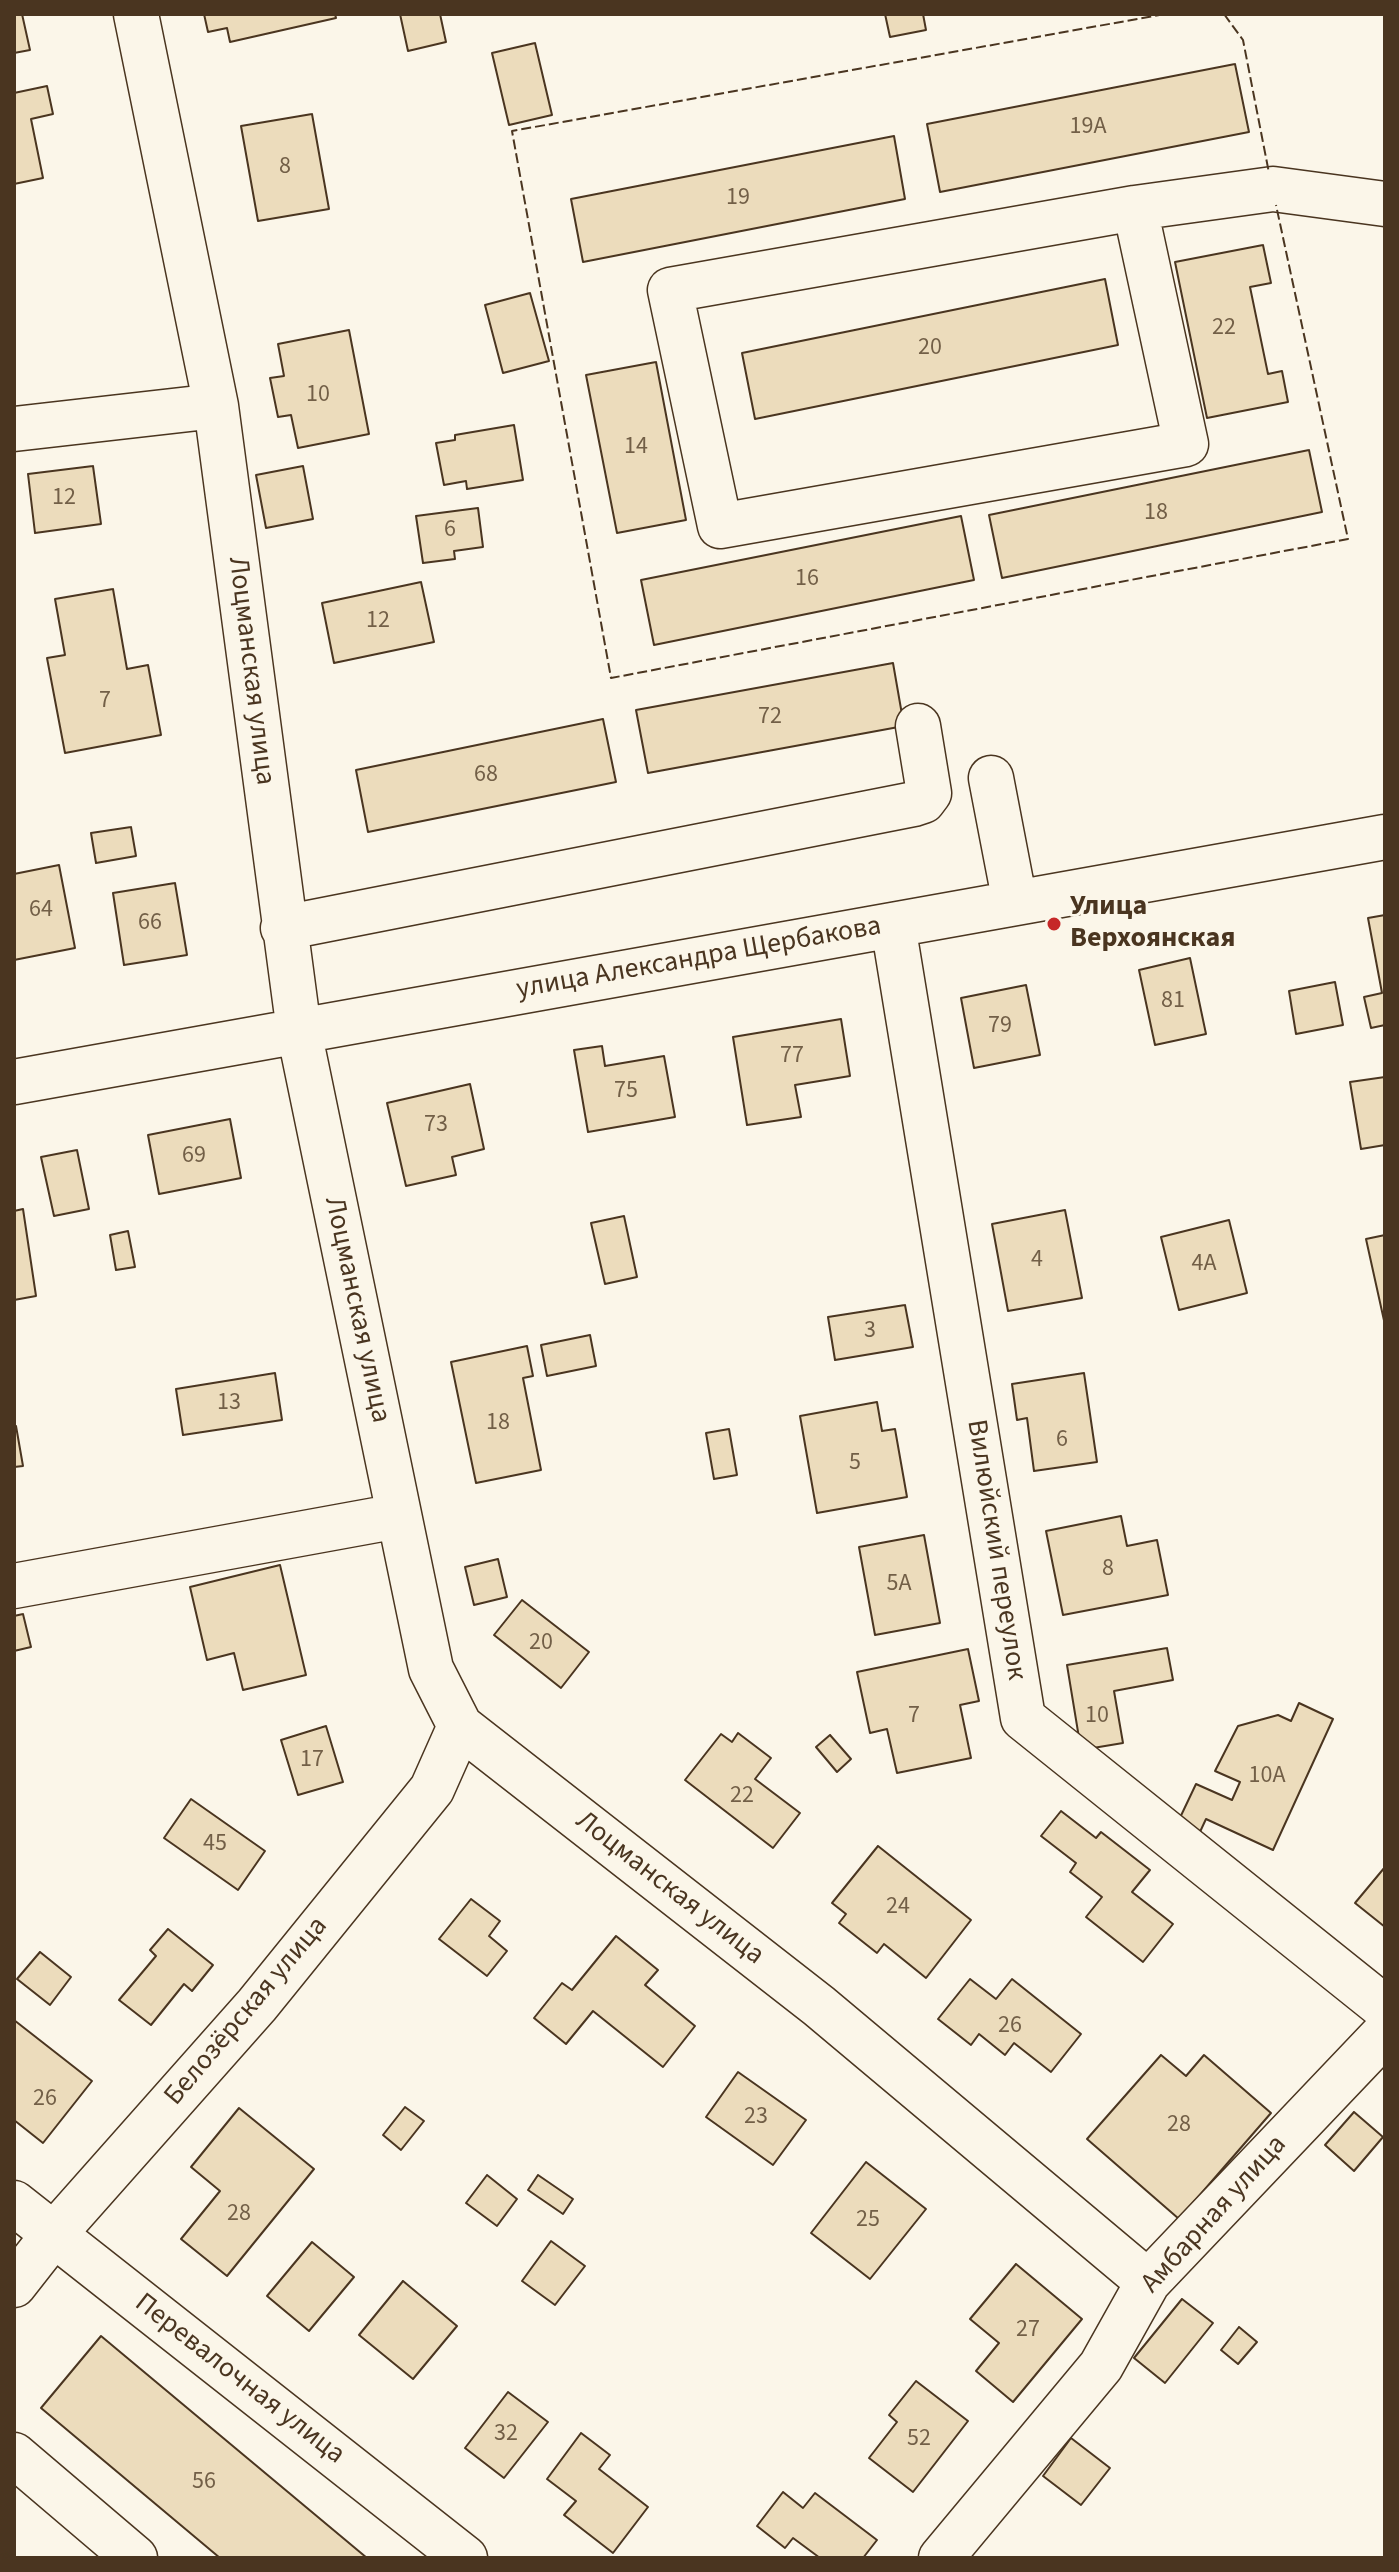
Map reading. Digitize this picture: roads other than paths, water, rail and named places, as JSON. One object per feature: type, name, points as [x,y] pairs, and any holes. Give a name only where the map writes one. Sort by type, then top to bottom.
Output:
[{"type":"street","name":"Лоцманская улица","points":[[136,14],[216,406],[299,1031],[431,1669],[460,1726],[819,2006],[1148,2282]]},
{"type":"street","points":[[1135,208],[1186,444],[720,526],[670,290],[1135,208],[1273,189],[1385,204]]},
{"type":"street","points":[[14,429],[216,406]]},
{"type":"street","points":[[283,928],[914,804],[929,793],[918,726]]},
{"type":"street","points":[[991,778],[1015,903]]},
{"type":"street","name":"улица Александра Щербакова","points":[[14,1082],[1385,837]]},
{"type":"street","name":"Вилюйский переулок","points":[[893,925],[1023,1718],[1385,2008]]},
{"type":"street","points":[[14,1586],[398,1516]]},
{"type":"street","name":"Белозёрская улица","points":[[14,2285],[54,2234],[257,2005],[432,1789],[460,1726]]},
{"type":"street","name":"Амбарная улица","points":[[941,2558],[1101,2366],[1148,2282],[1385,2033]]},
{"type":"street","name":"Перевалочная улица","points":[[14,2203],[465,2558]]},
{"type":"street","points":[[14,2455],[135,2558]]},
{"type":"place","name":"Улица Верхоянская","points":[[1054,924]]}]
